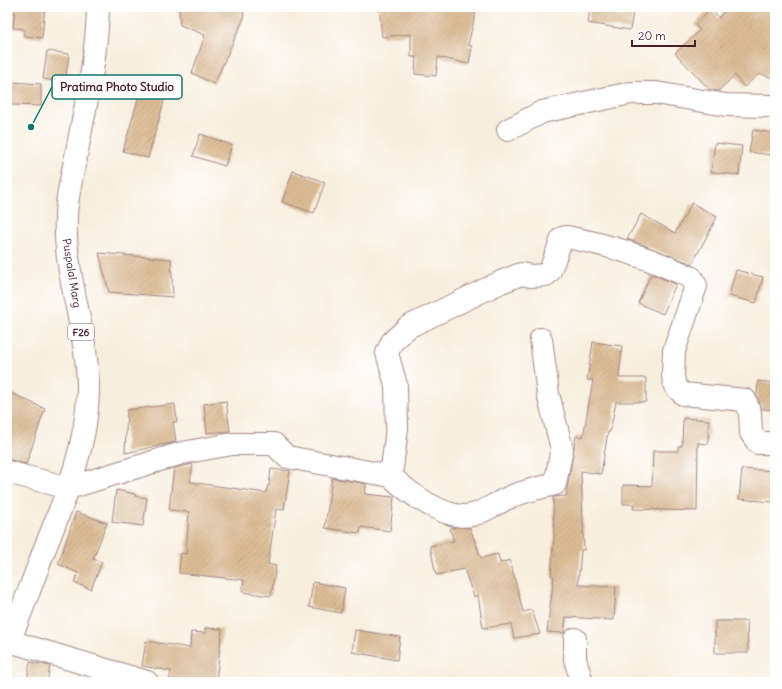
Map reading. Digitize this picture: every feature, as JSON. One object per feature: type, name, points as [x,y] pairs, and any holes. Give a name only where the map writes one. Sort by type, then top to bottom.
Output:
[{"type":"street","name":"Puspalal Marg","points":[[8,644],[69,488],[81,445],[88,393],[86,357],[65,239],[66,214],[96,42],[98,7]]},
{"type":"street","points":[[508,130],[542,112],[631,93],[656,93],[726,105],[775,106]]},
{"type":"street","points":[[391,476],[397,428],[396,385],[387,353],[392,342],[408,327],[501,282],[521,274],[531,276],[546,275],[550,271],[562,238],[567,237],[604,244],[675,270],[692,278],[696,286],[674,351],[673,377],[675,386],[683,394],[745,400],[749,406],[751,433],[753,437],[758,443],[775,443]]},
{"type":"street","points":[[7,472],[69,488],[182,453],[232,444],[274,444],[287,457],[391,476],[401,486],[428,504],[450,513],[471,515],[531,489],[555,484],[562,449],[548,394],[541,339]]},
{"type":"street","points":[[575,639],[575,659],[582,682]]},
{"type":"street","points":[[8,644],[147,682]]},
{"type":"building","points":[[15,7],[45,7],[42,38],[24,36],[24,29],[13,28]]},
{"type":"building","points":[[179,7],[243,7],[244,18],[214,84],[192,73],[205,35],[180,25]]},
{"type":"building","points":[[379,7],[477,7],[468,45],[472,46],[469,64],[438,57],[436,76],[415,74],[416,57],[411,57],[411,34],[382,37]]},
{"type":"building","points":[[590,7],[634,7],[630,30],[588,23]]},
{"type":"building","points":[[727,7],[775,7],[775,78],[759,74],[744,87],[735,75],[718,91],[709,89],[675,53],[700,30],[695,25],[710,8],[719,18]]},
{"type":"building","points":[[47,51],[69,54],[65,83],[43,79]]},
{"type":"building","points":[[12,82],[41,84],[41,106],[11,105]]},
{"type":"building","points":[[141,89],[165,98],[148,158],[123,151]]},
{"type":"building","points":[[753,130],[775,133],[771,155],[749,152]]},
{"type":"building","points":[[200,134],[232,145],[225,166],[193,156]]},
{"type":"building","points":[[715,143],[742,146],[739,175],[711,172]]},
{"type":"building","points":[[293,171],[325,182],[314,213],[282,202]]},
{"type":"building","points":[[692,203],[717,217],[692,264],[627,239],[641,214],[675,233]]},
{"type":"building","points":[[99,253],[171,259],[173,297],[109,292]]},
{"type":"building","points":[[736,270],[763,277],[756,303],[729,296]]},
{"type":"building","points":[[651,274],[676,284],[663,314],[638,303]]},
{"type":"building","points":[[593,342],[622,346],[619,378],[646,378],[646,402],[616,402],[610,432],[608,432],[601,474],[581,471],[584,550],[581,550],[578,585],[616,587],[614,620],[566,617],[564,633],[547,632],[554,576],[551,576],[554,538],[553,497],[566,496],[576,436],[583,437],[593,380],[587,380]]},
{"type":"building","points":[[758,381],[775,383],[775,410],[762,409],[757,395]]},
{"type":"building","points":[[7,391],[45,409],[26,464],[7,459]]},
{"type":"building","points":[[226,401],[230,431],[207,433],[204,404]]},
{"type":"building","points":[[175,404],[177,422],[173,422],[176,442],[125,453],[127,410]]},
{"type":"building","points":[[683,418],[709,420],[708,444],[698,443],[697,511],[633,509],[634,504],[623,504],[623,485],[652,486],[653,451],[678,451],[678,446],[682,446]]},
{"type":"building","points":[[193,464],[190,482],[266,493],[268,485],[269,486],[271,469],[290,471],[284,510],[276,509],[268,564],[276,566],[271,596],[242,592],[244,580],[179,573],[181,553],[186,554],[189,512],[169,510],[174,468]]},
{"type":"building","points":[[742,469],[775,471],[773,502],[739,499]]},
{"type":"building","points":[[332,478],[366,484],[365,494],[394,497],[390,531],[361,527],[360,533],[325,528]]},
{"type":"building","points":[[116,490],[147,498],[143,526],[112,522]]},
{"type":"building","points":[[76,512],[107,523],[93,559],[102,562],[91,589],[74,583],[78,573],[58,564]]},
{"type":"building","points":[[455,527],[470,528],[481,558],[498,554],[500,563],[510,560],[523,612],[532,610],[540,634],[514,638],[511,624],[483,628],[478,595],[474,597],[464,569],[436,575],[430,546],[454,541],[450,529]]},
{"type":"building","points":[[313,582],[345,588],[341,613],[309,607]]},
{"type":"building","points":[[715,621],[747,621],[748,653],[715,653]]},
{"type":"building","points":[[205,628],[222,629],[216,682],[169,682],[171,671],[142,666],[146,641],[190,648],[191,632],[205,633]]},
{"type":"building","points":[[355,630],[400,637],[397,660],[352,652]]},
{"type":"building","points":[[30,662],[50,666],[47,682],[27,680]]},
{"type":"place","name":"Pratima Photo Studio","points":[[31,127]]}]
